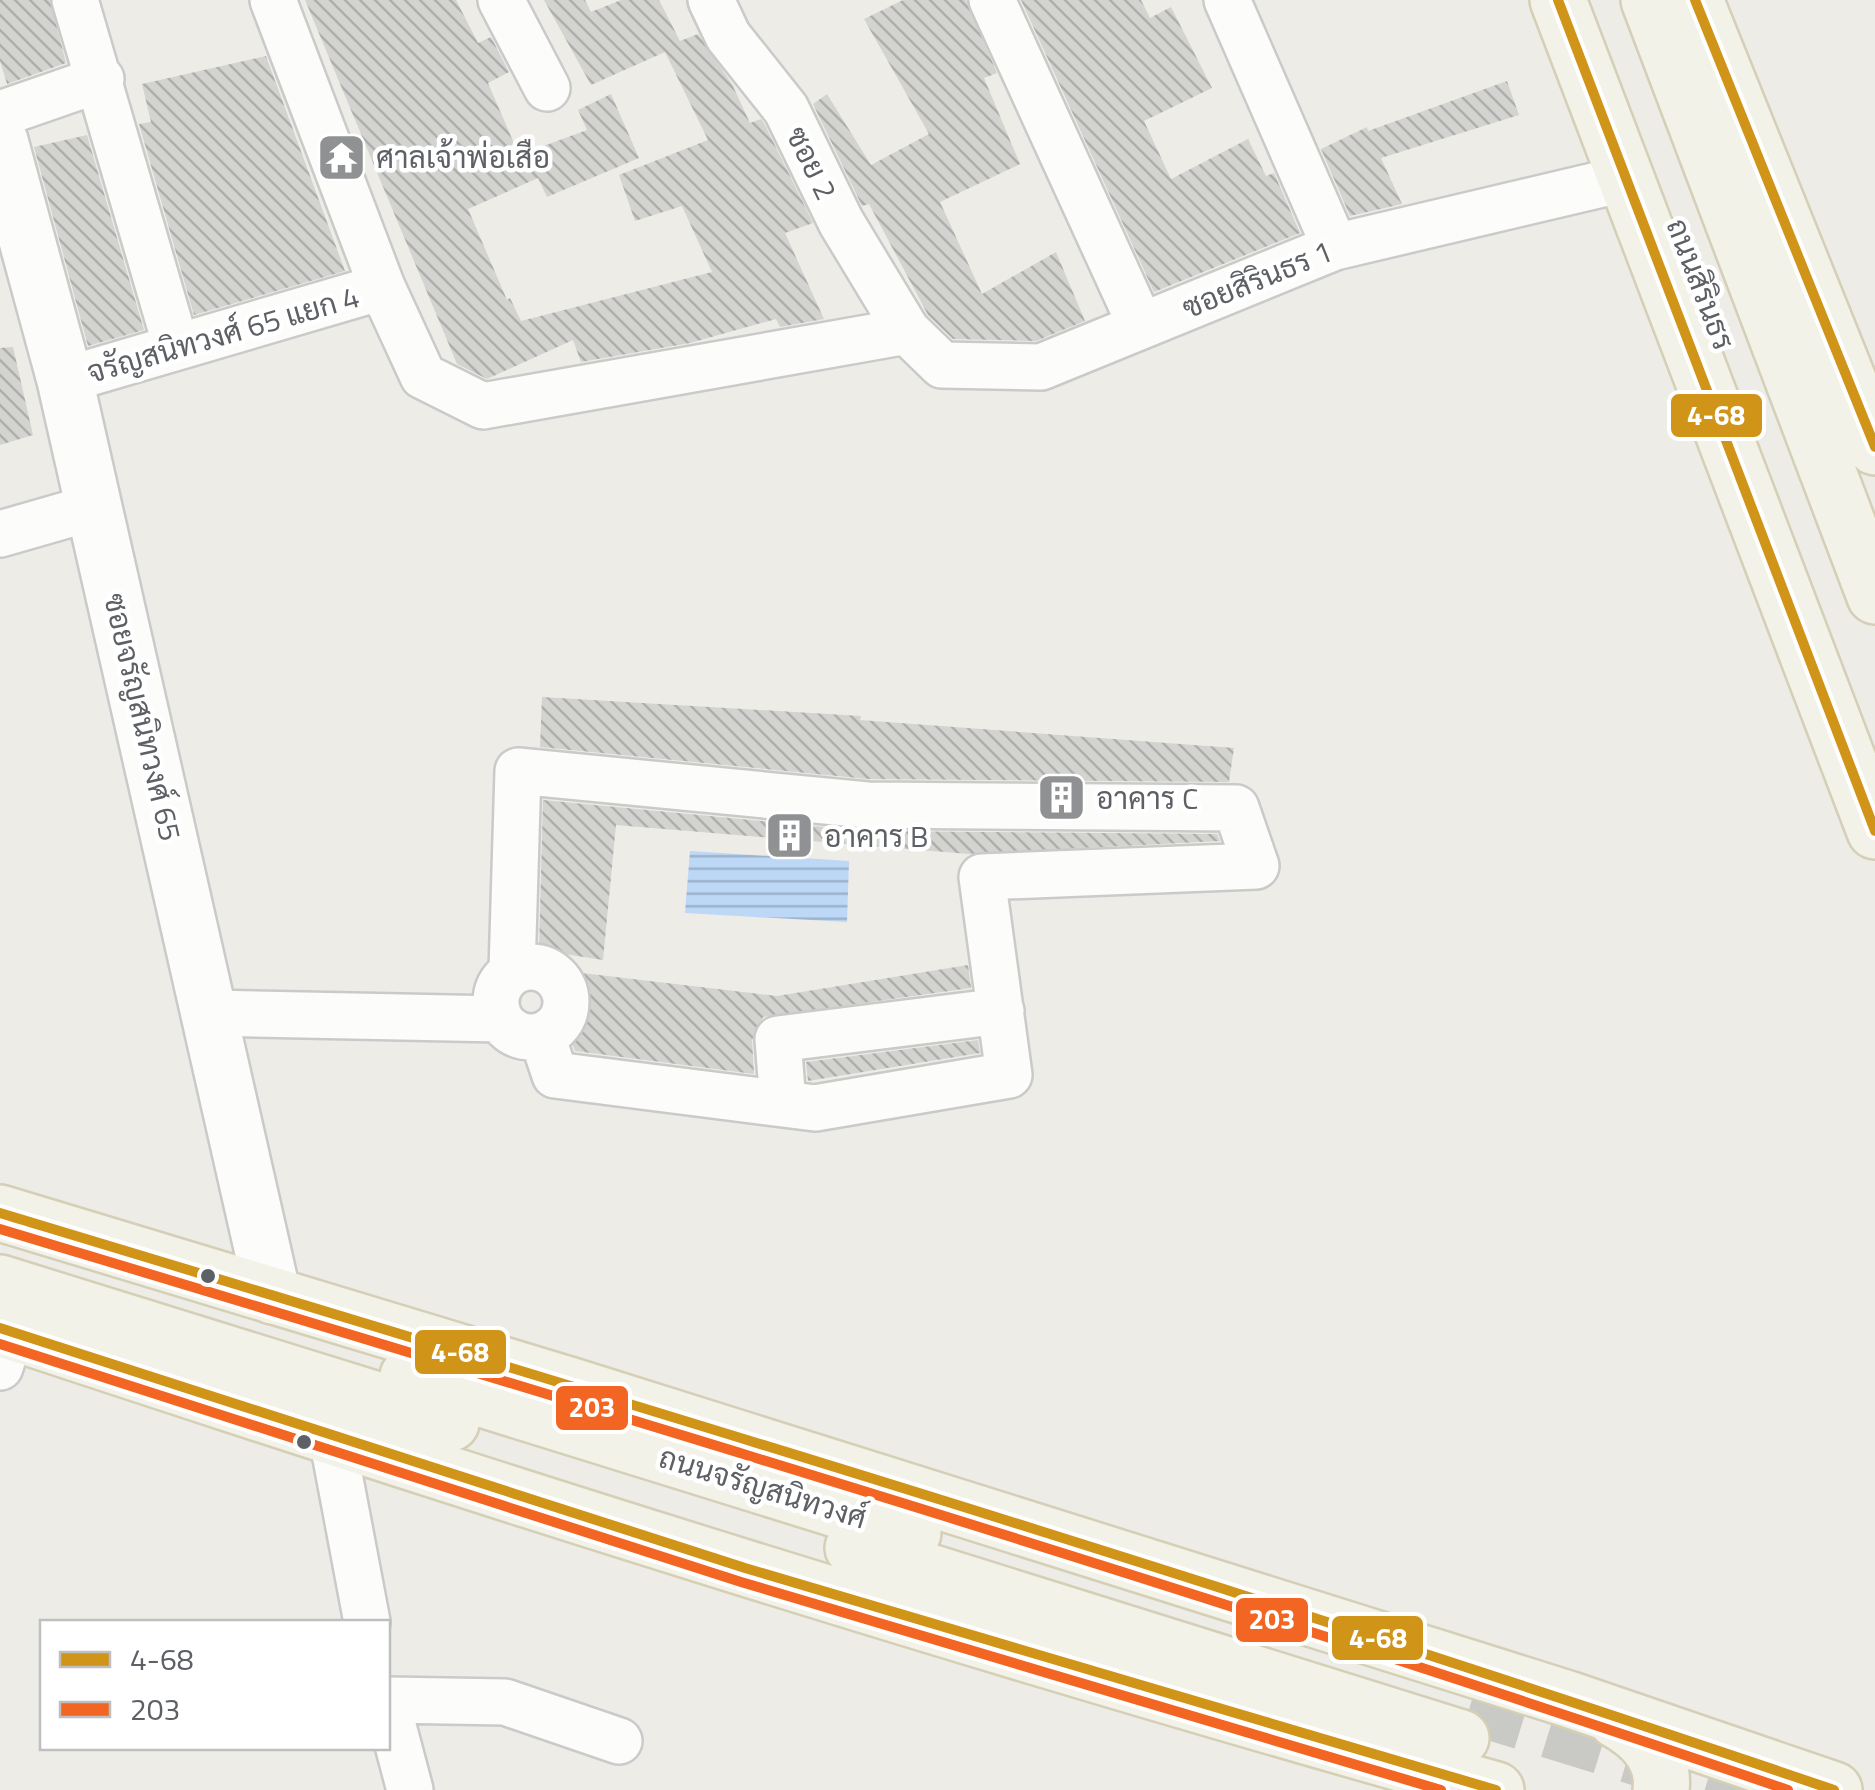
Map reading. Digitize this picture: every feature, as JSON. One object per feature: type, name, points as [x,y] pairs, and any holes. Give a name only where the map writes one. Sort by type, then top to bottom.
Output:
[{"type":"main road","name":"ถนนสิรินธร","points":[[1558,0],[1623,179],[1875,831]]},
{"type":"main road","name":"ถนนสิรินธร","points":[[1591,0],[1709,236],[1875,596]]},
{"type":"main road","name":"ถนนสิรินธร","points":[[1649,0],[1709,236],[1875,737]]},
{"type":"main road","points":[[1695,0],[1875,447]]},
{"type":"main road","name":"ถนนจรัญสนิทวงศ์","points":[[0,1212],[1600,1711],[1834,1790]]},
{"type":"main road","name":"ถนนจรัญสนิทวงศ์","points":[[0,1250],[1465,1722],[3,1327]]},
{"type":"main road","name":"ถนนจรัญสนิทวงศ์","points":[[3,1327],[332,1437],[1261,1724],[1496,1790]]},
{"type":"main road","points":[[1600,1711],[1638,1732],[1652,1748],[1662,1774],[1662,1790]]},
{"type":"street","points":[[75,0],[176,346]]},
{"type":"street","points":[[273,0],[382,287],[422,376],[482,406],[906,331]]},
{"type":"street","points":[[501,0],[547,88]]},
{"type":"street","name":"ซอย 2","points":[[711,0],[728,36],[786,110],[842,222],[906,331]]},
{"type":"street","points":[[992,0],[1140,326]]},
{"type":"street","points":[[1227,0],[1335,246]]},
{"type":"street","points":[[0,114],[101,79]]},
{"type":"street","name":"ซอยจรัญสนิทวงศ์ 65","points":[[0,141],[65,380],[273,1296]]},
{"type":"street","name":"ซอยสิรินธร 1","points":[[906,331],[942,365],[1041,367],[1335,246],[1623,179]]},
{"type":"street","name":"จรัญสนิทวงศ์ 65 แยก 4","points":[[65,380],[382,287]]},
{"type":"street","points":[[0,534],[94,507]]},
{"type":"street","points":[[512,971],[522,967],[546,970],[563,987],[566,998],[561,1022],[542,1036],[517,1035],[500,1019],[495,998],[512,971],[518,771],[867,805],[1236,808],[1256,866],[982,877],[1009,1074],[815,1108],[555,1075],[542,1036]]},
{"type":"street","points":[[783,1104],[778,1039],[1001,1011]]},
{"type":"street","points":[[210,1013],[500,1019]]},
{"type":"street","points":[[332,1437],[366,1620]]},
{"type":"street","points":[[390,1703],[505,1702],[619,1741]]},
{"type":"street","points":[[390,1711],[410,1790]]},
{"type":"water","points":[[690,851],[849,861],[847,922],[685,913]]},
{"type":"building","points":[[0,0],[50,0],[66,63],[7,84],[0,61]]},
{"type":"building","points":[[305,0],[456,0],[478,43],[491,37],[509,72],[488,83],[519,155],[587,130],[578,110],[611,94],[639,158],[547,197],[538,178],[468,209],[507,300],[510,298],[521,321],[712,272],[682,206],[635,221],[619,175],[708,140],[665,52],[591,85],[544,0],[585,0],[591,12],[621,0],[659,0],[680,41],[698,34],[732,84],[750,123],[761,119],[764,123],[813,223],[785,233],[824,319],[780,327],[776,319],[690,343],[581,362],[573,340],[487,379],[457,364]]},
{"type":"building","points":[[903,0],[966,0],[997,73],[984,78],[1020,164],[940,202],[982,294],[1056,252],[1085,321],[1036,341],[953,339],[928,315],[869,204],[862,206],[813,104],[827,94],[871,165],[929,134],[864,19]]},
{"type":"building","points":[[1021,0],[1141,0],[1150,18],[1171,7],[1212,88],[1144,121],[1171,179],[1248,139],[1266,176],[1274,173],[1300,233],[1154,292]]},
{"type":"building","points":[[266,56],[345,271],[194,315],[139,124],[151,122],[142,84]]},
{"type":"building","points":[[1507,81],[1519,115],[1381,158],[1402,204],[1350,216],[1321,149],[1367,127],[1368,131]]},
{"type":"building","points":[[87,135],[144,330],[88,346],[34,147]]},
{"type":"building","points":[[13,347],[33,435],[0,445],[0,348]]},
{"type":"building","points":[[542,697],[861,716],[860,720],[1234,748],[1229,782],[868,779],[540,747]]},
{"type":"building","points":[[543,800],[865,831],[1217,834],[1220,841],[969,854],[616,825],[603,960],[539,950]]},
{"type":"building","points":[[968,965],[971,988],[763,1017],[752,1040],[754,1074],[575,1051],[572,1043],[582,973],[777,996]]},
{"type":"building","points":[[978,1040],[980,1053],[808,1081],[806,1062]]},
{"type":"tunnel","points":[[1470,1706],[1741,1790]]},
{"type":"transit line","name":"4-68","points":[[1558,0],[1875,831]]},
{"type":"transit line","name":"4-68","points":[[1695,0],[1875,447]]},
{"type":"transit line","name":"4-68","points":[[0,1213],[1149,1565],[1834,1790]]},
{"type":"transit line","name":"203","points":[[0,1229],[1120,1571],[1788,1790]]},
{"type":"transit line","name":"4-68","points":[[0,1328],[745,1568],[1496,1790]]},
{"type":"transit line","name":"203","points":[[0,1344],[741,1582],[1441,1790]]},
{"type":"place","name":"ศาลเจ้าพ่อเสือ","points":[[341,157]]},
{"type":"place","name":"อาคาร C","points":[[1061,798]]},
{"type":"place","name":"อาคาร B","points":[[789,836]]}]
